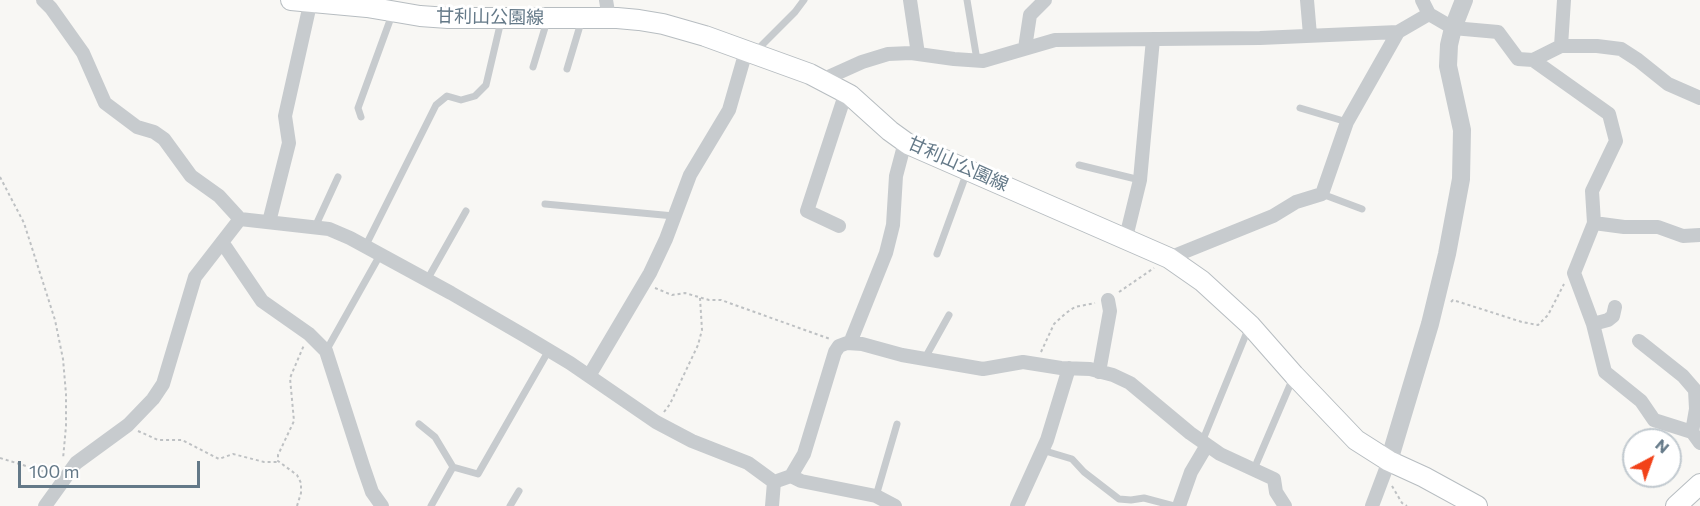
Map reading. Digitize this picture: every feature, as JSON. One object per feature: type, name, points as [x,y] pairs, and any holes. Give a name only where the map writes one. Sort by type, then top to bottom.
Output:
[{"type":"main road","name":"甘利山公園線","points":[[304,1],[367,6],[448,18],[582,19],[608,9],[628,19],[663,24],[749,52],[822,80],[846,92],[905,142],[1169,258],[1202,281],[1250,325],[1356,440],[1386,467],[1424,477],[1477,506]]},
{"type":"main road","points":[[1676,506],[1700,484]]},
{"type":"street","points":[[43,0],[83,52],[105,102],[137,127],[153,132],[164,139],[191,176],[219,196],[240,219],[329,229],[427,280],[549,350],[656,422],[692,441],[748,463],[774,482]]},
{"type":"street","points":[[910,0],[918,54]]},
{"type":"street","points":[[1025,48],[1030,15],[1045,0]]},
{"type":"street","points":[[1307,0],[1310,35]]},
{"type":"street","points":[[1422,0],[1429,14],[1453,28],[1498,32],[1518,59],[1533,60],[1609,114],[1616,141],[1592,191],[1594,222],[1574,273],[1593,324],[1605,372],[1641,400],[1654,420],[1696,437],[1695,390],[1683,376],[1639,341]]},
{"type":"street","points":[[1372,506],[1432,314],[1447,254],[1461,179],[1462,130],[1448,66],[1453,28],[1464,0]]},
{"type":"street","points":[[1561,45],[1564,0]]},
{"type":"street","points":[[269,222],[288,143],[285,116],[304,1]]},
{"type":"street","points":[[822,80],[862,62],[888,54],[918,54],[983,61],[1055,40],[1260,38],[1398,32],[1429,14]]},
{"type":"street","points":[[1169,258],[1273,216],[1296,202],[1322,194],[1347,122],[1398,32]]},
{"type":"street","points":[[1124,237],[1140,180],[1153,39]]},
{"type":"street","points":[[1533,60],[1561,45],[1621,49],[1668,84],[1700,98]]},
{"type":"street","points":[[589,376],[644,284],[666,239],[690,175],[729,110],[749,52]]},
{"type":"street","points":[[839,226],[807,211],[846,92]]},
{"type":"street","points":[[845,345],[888,244],[893,225],[896,176],[905,142]]},
{"type":"street","points":[[45,506],[76,463],[128,425],[153,399],[163,384],[195,277],[240,219]]},
{"type":"street","points":[[1594,222],[1624,227],[1658,227],[1683,236],[1700,235]]},
{"type":"street","points":[[222,242],[262,301],[309,334],[326,351],[372,492],[382,506]]},
{"type":"street","points":[[1099,372],[1105,349],[1110,311],[1108,300]]},
{"type":"street","points":[[1593,324],[1608,320],[1615,307]]},
{"type":"street","points":[[774,482],[790,476],[804,454],[835,352],[845,345],[862,344],[902,355],[983,369],[1023,362],[1113,375],[1130,383],[1220,454],[1274,479],[1276,492],[1285,506]]},
{"type":"street","points":[[1017,506],[1042,450],[1069,368]]},
{"type":"street","points":[[1179,506],[1204,443]]},
{"type":"street","points":[[790,476],[801,481],[876,496],[895,506]]},
{"type":"street","points":[[772,506],[774,482]]},
{"type":"lane","points":[[749,52],[795,12],[804,0]]},
{"type":"lane","points":[[967,0],[977,60]]},
{"type":"lane","points":[[361,117],[358,108],[394,11]]},
{"type":"lane","points":[[365,247],[436,105],[447,96],[461,100],[475,96],[486,85],[502,17]]},
{"type":"lane","points":[[533,67],[548,18]]},
{"type":"lane","points":[[567,69],[582,19]]},
{"type":"lane","points":[[1300,108],[1347,122]]},
{"type":"lane","points":[[1079,165],[1140,180]]},
{"type":"lane","points":[[937,254],[967,170]]},
{"type":"lane","points":[[315,227],[338,177]]},
{"type":"lane","points":[[1322,194],[1362,209]]},
{"type":"lane","points":[[545,204],[674,216]]},
{"type":"lane","points":[[427,280],[466,211]]},
{"type":"lane","points":[[326,351],[380,255]]},
{"type":"lane","points":[[925,358],[949,315]]},
{"type":"lane","points":[[1204,443],[1250,325]]},
{"type":"lane","points":[[419,424],[435,437],[453,467],[478,474],[549,350]]},
{"type":"lane","points":[[1254,470],[1294,375]]},
{"type":"lane","points":[[876,496],[897,424]]},
{"type":"lane","points":[[1042,450],[1072,459],[1084,472],[1119,499],[1144,498],[1174,506]]},
{"type":"lane","points":[[435,505],[453,467]]},
{"type":"lane","points":[[510,506],[519,490]]},
{"type":"path","points":[[0,177],[24,223],[55,320],[63,359],[66,394],[62,467],[64,478],[0,458]]},
{"type":"path","points":[[1447,305],[1453,300],[1538,325],[1548,315],[1565,281],[1574,273]]},
{"type":"path","points":[[644,284],[672,295],[684,293],[709,300],[721,300],[845,345]]},
{"type":"path","points":[[656,422],[670,404],[698,345],[702,330],[700,298]]},
{"type":"path","points":[[278,461],[278,455],[294,421],[290,378],[309,334]]},
{"type":"path","points":[[128,425],[158,440],[182,440],[219,459],[233,454],[264,462],[278,461],[297,475],[301,483],[297,506]]},
{"type":"path","points":[[1386,467],[1402,503],[1407,506]]}]
